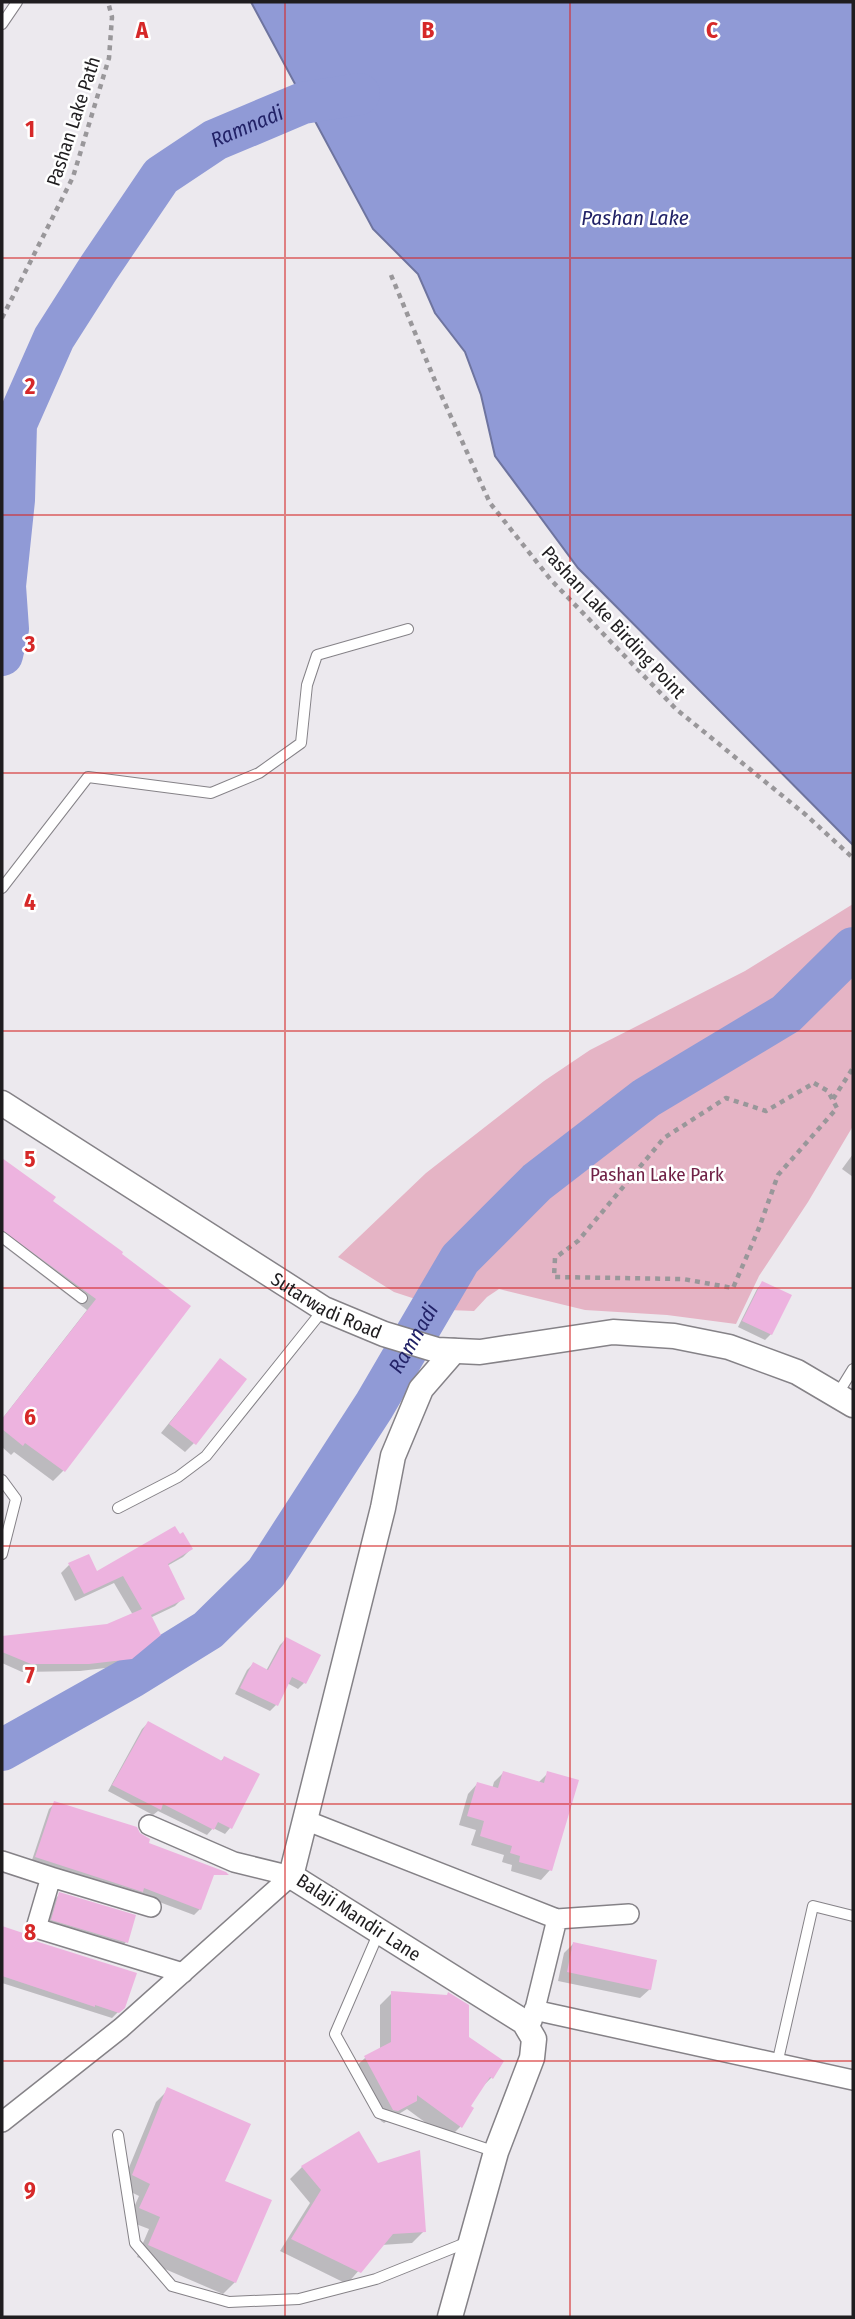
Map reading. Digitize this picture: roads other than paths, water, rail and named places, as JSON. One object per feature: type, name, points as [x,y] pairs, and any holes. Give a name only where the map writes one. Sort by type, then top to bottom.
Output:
[{"type":"street","name":"Sutarwadi Road","points":[[2,1104],[324,1309],[384,1334],[446,1350],[480,1352],[613,1332],[674,1336],[729,1347],[797,1372],[845,1400]]},
{"type":"street","name":"Balaji Mandir Lane","points":[[446,1350],[421,1389],[393,1456],[380,1521],[291,1876],[524,2022],[533,2020]]},
{"type":"street","points":[[305,1820],[557,1919],[629,1914]]},
{"type":"street","points":[[149,1825],[234,1862],[291,1876]]},
{"type":"street","points":[[2,1861],[151,1907]]},
{"type":"street","points":[[2,2122],[121,2028],[291,1876]]},
{"type":"street","points":[[51,1877],[36,1928],[183,1973]]},
{"type":"street","points":[[450,2317],[496,2152],[533,2058],[533,2020],[557,1919]]},
{"type":"street","points":[[533,2020],[853,2080]]},
{"type":"lane","points":[[2,24],[17,2]]},
{"type":"lane","points":[[2,888],[88,777],[211,793],[259,773],[301,743],[307,685],[317,655],[408,629]]},
{"type":"lane","points":[[2,1237],[82,1298]]},
{"type":"lane","points":[[118,1508],[178,1477],[206,1456],[324,1309]]},
{"type":"lane","points":[[845,1400],[853,1368]]},
{"type":"lane","points":[[2,1480],[16,1499],[2,1554]]},
{"type":"lane","points":[[777,2064],[813,1906],[853,1916]]},
{"type":"lane","points":[[379,1931],[335,2034],[379,2113],[496,2152]]},
{"type":"lane","points":[[118,2135],[135,2243],[172,2286],[229,2302],[299,2299],[376,2279],[471,2241]]},
{"type":"water","name":"Pashan Lake","points":[[251,2],[853,2],[853,845],[578,568],[495,456],[481,395],[465,352],[435,313],[418,274],[373,229]]},
{"type":"waterway","name":"Ramnadi","points":[[2,655],[8,629],[5,586],[14,500],[16,424],[54,338],[161,176],[215,140],[303,103],[359,94]]},
{"type":"waterway","name":"Ramnadi","points":[[2,1750],[132,1677],[208,1630],[266,1573],[374,1406],[460,1259],[537,1182],[646,1098],[786,1014],[853,948]]},
{"type":"park label","name":"Pashan Lake Park","points":[[657,1174]]}]
